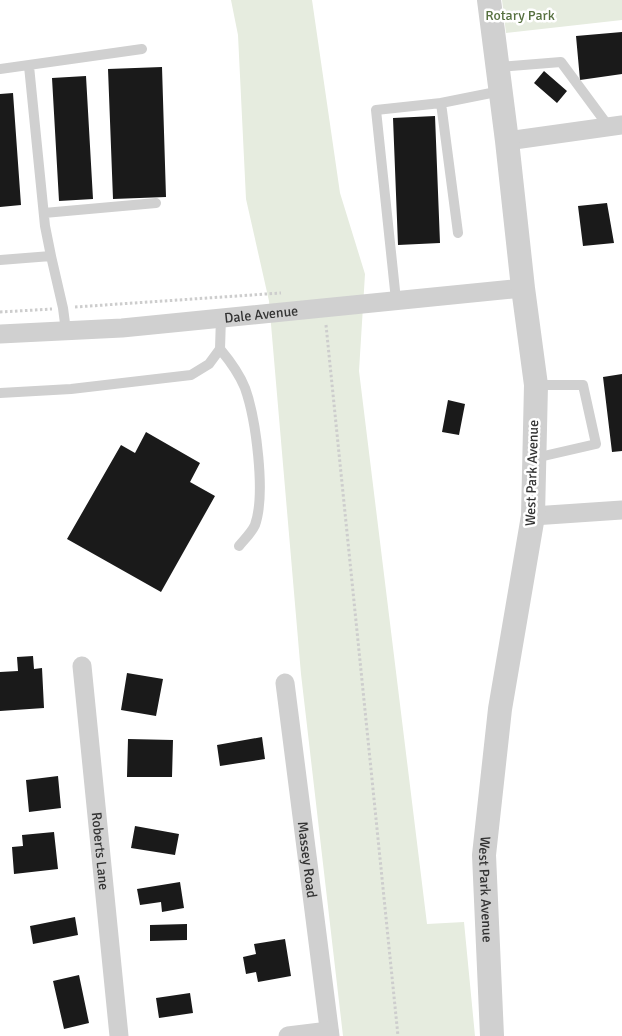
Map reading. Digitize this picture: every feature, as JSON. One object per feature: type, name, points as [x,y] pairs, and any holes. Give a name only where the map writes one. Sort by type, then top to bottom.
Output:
[{"type":"street","name":"West Park Avenue","points":[[489,0],[536,385],[533,516],[500,709],[484,856],[492,1036]]},
{"type":"street","points":[[507,141],[615,126]]},
{"type":"street","name":"Dale Avenue","points":[[0,334],[122,328],[523,288]]},
{"type":"street","points":[[533,516],[622,510]]},
{"type":"street","name":"Roberts Lane","points":[[82,666],[119,1036]]},
{"type":"street","name":"Massey Road","points":[[285,683],[329,1033]]},
{"type":"street","points":[[288,1036],[329,1033]]},
{"type":"lane","points":[[0,69],[142,49]]},
{"type":"lane","points":[[498,67],[561,62],[615,126]]},
{"type":"lane","points":[[29,66],[44,213],[66,331]]},
{"type":"lane","points":[[396,300],[376,110],[441,103],[501,91]]},
{"type":"lane","points":[[441,103],[458,233]]},
{"type":"lane","points":[[44,213],[156,203]]},
{"type":"lane","points":[[0,260],[51,256]]},
{"type":"lane","points":[[0,393],[71,389],[191,375],[209,364],[220,349],[222,317]]},
{"type":"lane","points":[[220,349],[234,365],[245,387],[252,418],[260,472],[258,510],[254,526],[239,546]]},
{"type":"lane","points":[[534,458],[596,444],[583,384],[536,385]]},
{"type":"path","points":[[0,312],[282,293]]},
{"type":"path","points":[[324,308],[398,1036]]},
{"type":"green space","points":[[231,0],[312,0],[340,193],[365,274],[359,371],[427,924],[464,922],[475,1036],[343,1036],[301,674],[269,301],[246,199],[238,35]]},
{"type":"green space","name":"Rotary Park","points":[[502,0],[622,0],[622,20],[506,33]]},
{"type":"building","points":[[622,32],[622,74],[580,80],[576,36]]},
{"type":"building","points":[[162,67],[166,197],[113,199],[108,69]]},
{"type":"building","points":[[544,71],[567,91],[557,103],[534,83]]},
{"type":"building","points":[[86,76],[93,199],[59,201],[52,78]]},
{"type":"building","points":[[13,93],[21,205],[0,207],[0,94]]},
{"type":"building","points":[[435,116],[440,243],[398,245],[393,118]]},
{"type":"building","points":[[607,203],[614,243],[583,246],[578,206]]},
{"type":"building","points":[[622,374],[622,451],[612,452],[603,377]]},
{"type":"building","points":[[448,400],[465,404],[459,435],[442,432]]},
{"type":"building","points":[[146,432],[200,463],[190,482],[215,496],[161,592],[67,539],[121,445],[135,453]]},
{"type":"building","points":[[33,656],[34,669],[42,668],[44,708],[0,711],[0,672],[18,671],[17,657]]},
{"type":"building","points":[[127,673],[163,679],[156,716],[121,710]]},
{"type":"building","points":[[262,737],[265,759],[220,766],[217,745]]},
{"type":"building","points":[[128,739],[173,740],[172,777],[127,777]]},
{"type":"building","points":[[58,776],[61,808],[29,812],[26,780]]},
{"type":"building","points":[[135,826],[179,834],[175,855],[131,848]]},
{"type":"building","points":[[54,832],[58,869],[14,874],[12,847],[23,846],[22,835]]},
{"type":"building","points":[[180,882],[184,908],[162,912],[161,902],[140,905],[137,889]]},
{"type":"building","points":[[75,917],[78,935],[33,944],[30,926]]},
{"type":"building","points":[[187,924],[187,940],[150,941],[150,925]]},
{"type":"building","points":[[285,939],[291,976],[258,982],[256,972],[246,974],[243,957],[256,954],[254,944]]},
{"type":"building","points":[[79,975],[89,1023],[64,1029],[53,981]]},
{"type":"building","points":[[190,993],[193,1013],[159,1018],[156,998]]}]
